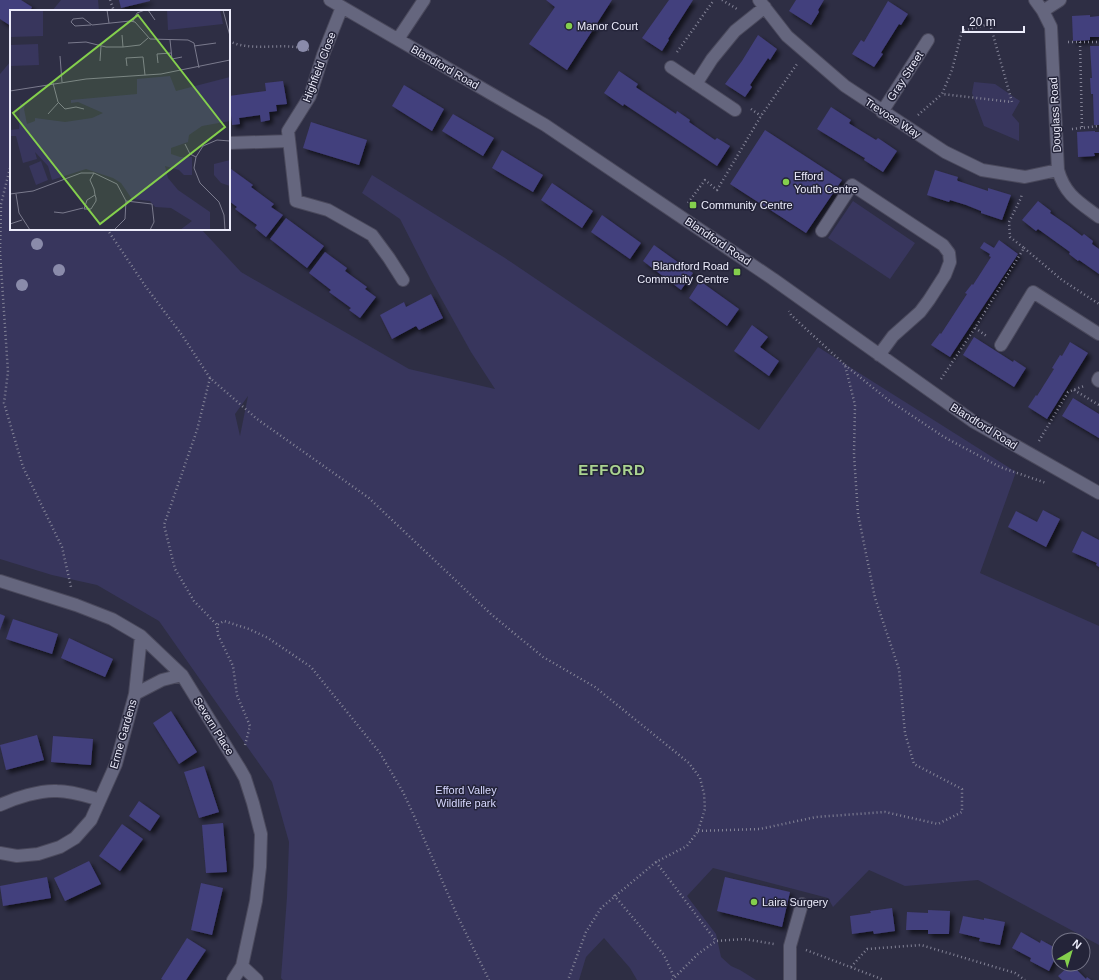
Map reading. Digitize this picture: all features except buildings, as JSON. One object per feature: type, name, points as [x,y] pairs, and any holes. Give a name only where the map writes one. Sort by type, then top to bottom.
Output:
[{"type":"street","name":"Blandford Road","points":[[330,0],[545,125],[760,270],[974,422],[1099,493]]},
{"type":"street","points":[[398,39],[424,0]]},
{"type":"street","name":"Douglass Road","points":[[1035,0],[1051,26],[1055,130],[1058,170],[1061,182],[1071,195],[1099,217]]},
{"type":"street","points":[[1043,11],[1060,0]]},
{"type":"street","points":[[696,84],[712,59],[762,4]]},
{"type":"street","name":"Trevose Way","points":[[762,4],[787,36],[845,86],[882,112],[945,152],[982,170],[1024,177],[1058,170]]},
{"type":"street","name":"Highfield Close","points":[[342,7],[323,55],[310,96],[288,131],[296,201],[328,210],[372,235],[403,280]]},
{"type":"street","name":"Gray Street","points":[[882,112],[928,40]]},
{"type":"street","points":[[671,68],[735,110]]},
{"type":"street","points":[[230,143],[289,141]]},
{"type":"street","points":[[822,232],[852,185],[943,245],[949,253],[950,262],[945,275],[929,300],[920,312],[893,336],[879,355]]},
{"type":"street","points":[[1001,345],[1034,292],[1099,334]]},
{"type":"street","name":"Severn Place","points":[[0,581],[76,605],[112,619],[141,636],[182,675],[240,769],[245,778],[253,802],[261,834],[260,867],[256,901],[242,966],[233,980]]},
{"type":"street","points":[[135,694],[141,636]]},
{"type":"street","name":"Erme Gardens","points":[[0,853],[17,856],[38,854],[60,847],[75,838],[91,820],[116,764],[135,694],[162,680],[182,675]]},
{"type":"street","points":[[0,805],[32,794],[56,791],[77,794],[100,800]]},
{"type":"street","points":[[790,980],[790,946],[802,904]]},
{"type":"street","points":[[242,966],[257,980]]},
{"type":"path","points":[[110,0],[114,10]]},
{"type":"path","points":[[671,68],[668,64],[714,0]]},
{"type":"path","points":[[906,126],[942,94],[952,70],[962,31],[990,24],[1012,102],[942,94]]},
{"type":"path","points":[[230,42],[239,46],[298,46],[323,55]]},
{"type":"path","points":[[1051,42],[1099,42]]},
{"type":"path","points":[[1080,42],[1082,128]]},
{"type":"path","points":[[695,194],[705,180],[717,190],[761,116],[805,52]]},
{"type":"path","points":[[1055,130],[1099,126]]},
{"type":"path","points":[[10,168],[0,208],[1,266],[8,372],[4,403],[23,466],[62,548],[76,605]]},
{"type":"path","points":[[1024,177],[1022,198],[1009,222],[1010,237],[1062,280],[1099,304]]},
{"type":"path","points":[[108,230],[146,287],[182,335],[210,378],[257,419],[369,498],[492,615],[543,657],[595,687],[689,763],[700,778],[704,794],[705,809],[698,831],[687,846],[656,862],[614,895],[601,908],[586,932],[568,980]]},
{"type":"path","points":[[932,393],[975,328],[1024,248]]},
{"type":"path","points":[[787,308],[791,315],[845,365],[887,399],[944,437],[1000,467],[1053,486]]},
{"type":"path","points":[[698,831],[760,829],[816,817],[885,812],[938,824],[962,812],[962,789],[914,764],[905,733],[899,670],[876,598],[858,514],[854,455],[855,405],[845,365]]},
{"type":"path","points":[[210,378],[197,430],[164,525],[175,569],[194,601],[217,625],[218,635],[233,666],[237,695],[250,726],[240,769]]},
{"type":"path","points":[[1031,454],[1068,392],[1099,380]]},
{"type":"path","points":[[1074,390],[1099,405]]},
{"type":"path","points":[[217,625],[224,621],[250,629],[268,638],[311,667],[380,753],[415,818],[457,915],[489,980]]},
{"type":"path","points":[[656,862],[716,941]]},
{"type":"path","points":[[614,895],[664,955],[674,977]]},
{"type":"path","points":[[851,967],[866,948],[921,945],[1015,973],[1025,980]]},
{"type":"green space","points":[[61,0],[98,0],[99,10],[53,10]]},
{"type":"green space","name":"Efford Valley Wildlife park","points":[[10,62],[10,230],[202,230],[241,272],[409,369],[495,389],[471,352],[431,280],[400,219],[362,193],[372,175],[505,258],[759,430],[818,347],[1016,472],[980,573],[1099,626],[1099,945],[1091,941],[1091,932],[1075,932],[978,880],[905,886],[869,870],[833,907],[828,898],[713,868],[687,896],[716,934],[721,957],[731,966],[756,980],[637,980],[630,968],[604,938],[586,957],[579,980],[283,980],[281,978],[287,897],[289,842],[272,782],[159,621],[97,585],[52,575],[0,559],[0,74]],"holes":[[[248,396],[240,436],[235,414]]]},
{"type":"green space","points":[[974,82],[995,84],[1020,101],[1012,115],[1019,123],[1019,141],[984,126],[972,93]]},
{"type":"green space","points":[[853,201],[915,243],[890,279],[828,238]]},
{"type":"place","name":"Manor Court","points":[[569,26]]},
{"type":"place","name":"Efford Youth Centre","points":[[786,182]]},
{"type":"place","name":"Community Centre","points":[[693,205]]},
{"type":"place","name":"Blandford Road Community Centre","points":[[737,272]]},
{"type":"place","name":"Laira Surgery","points":[[754,902]]},
{"type":"district","name":"EFFORD","points":[[612,469]]}]
